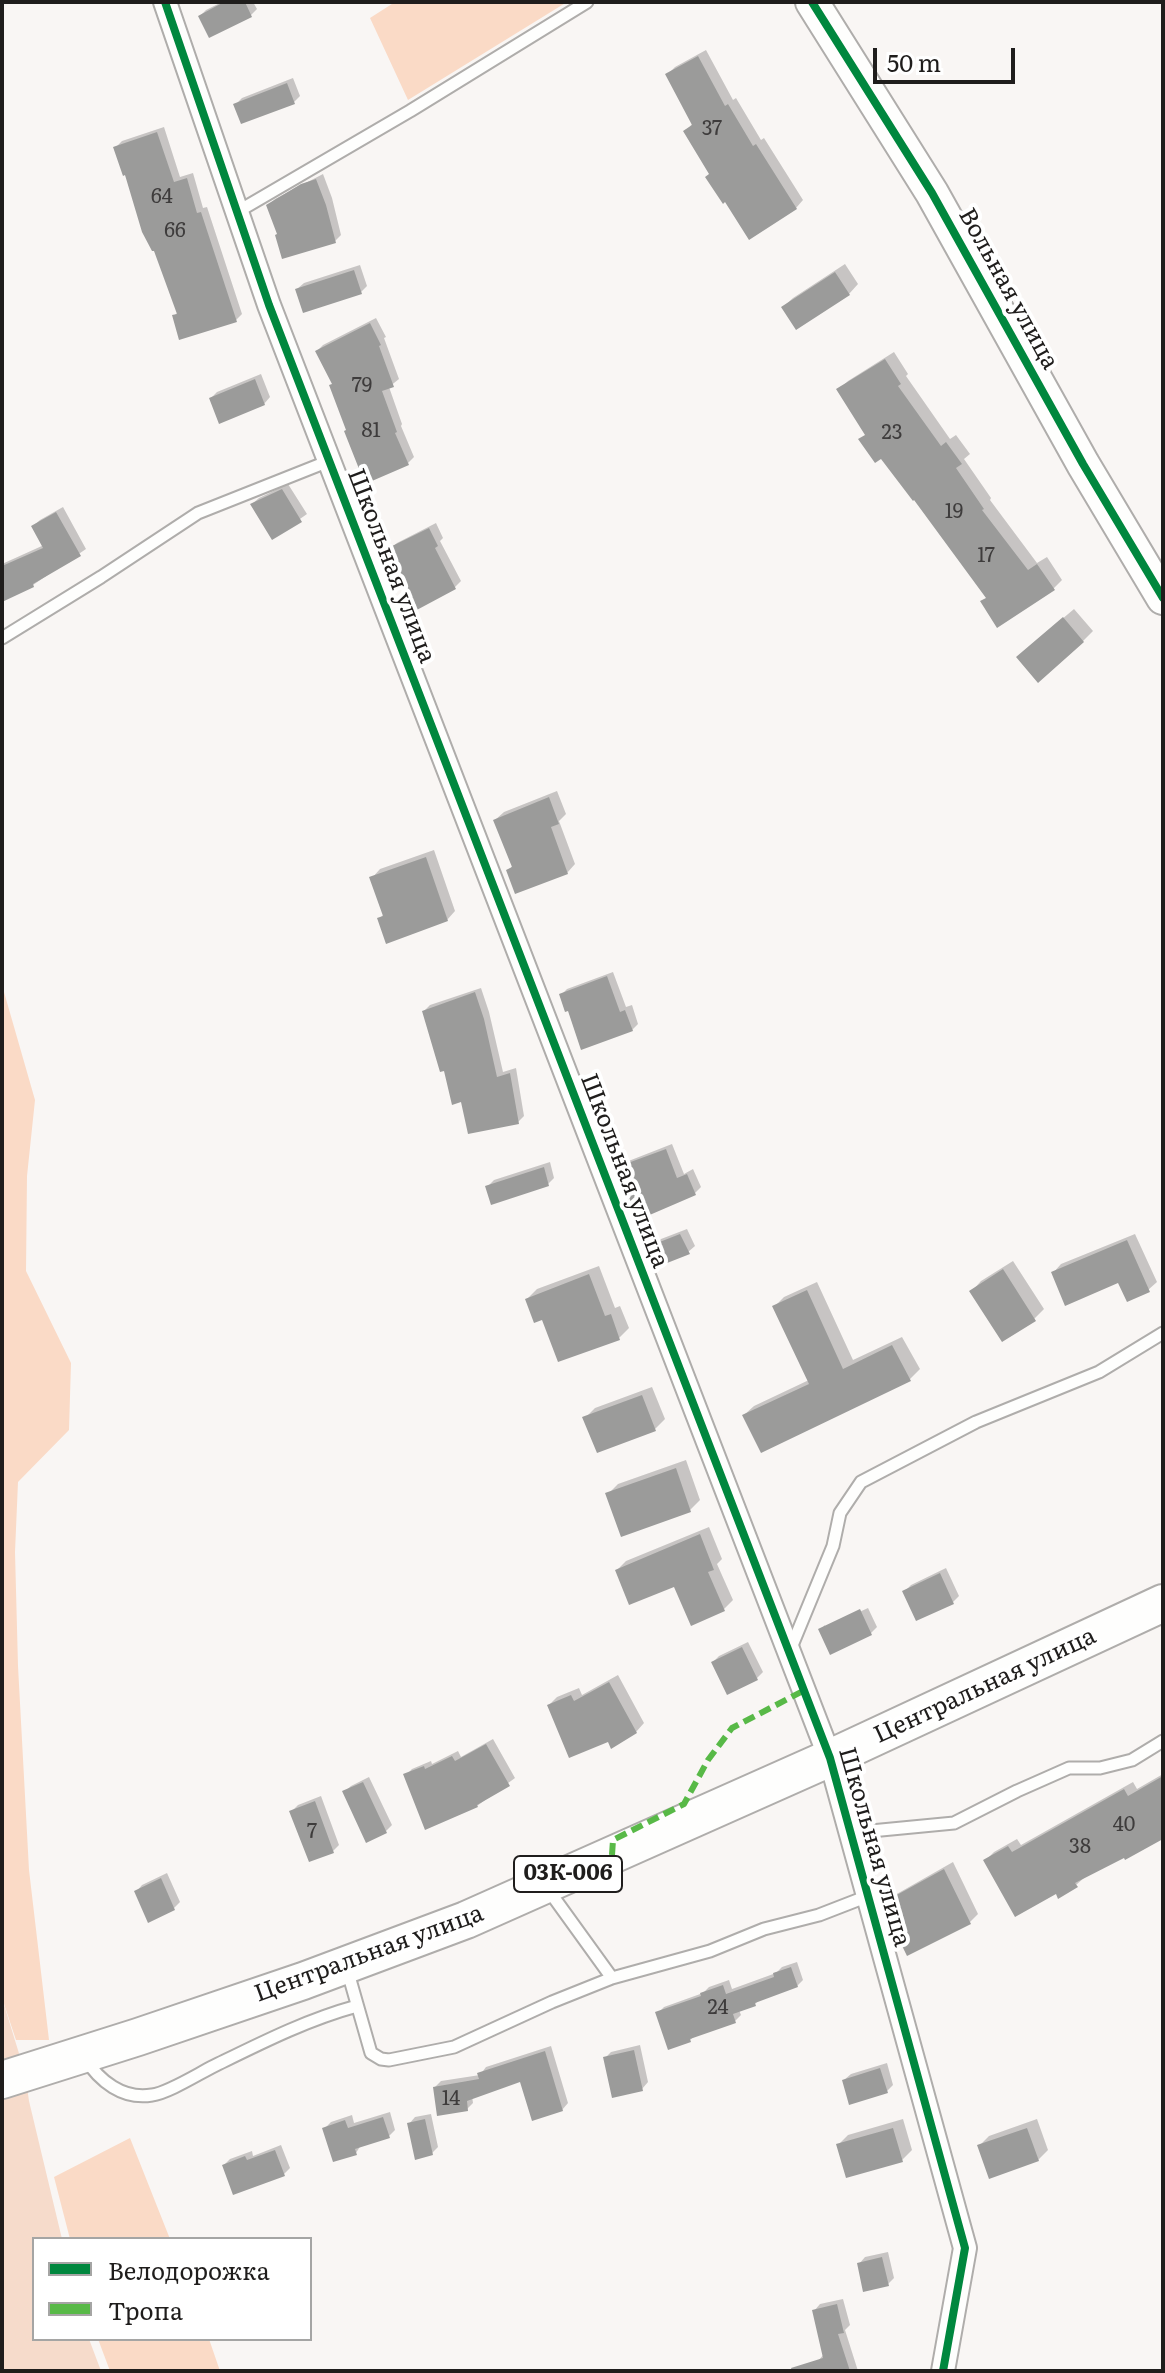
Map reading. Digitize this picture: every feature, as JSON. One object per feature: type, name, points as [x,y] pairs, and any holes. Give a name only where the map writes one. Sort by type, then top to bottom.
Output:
[{"type":"main road","name":"Центральная улица","points":[[83,2054],[466,1920],[830,1758],[1163,1603]]},
{"type":"main road","name":"03К-006","points":[[2,2080],[83,2054]]},
{"type":"street","name":"Школьная улица","points":[[165,2],[269,305],[830,1758],[965,2248],[943,2371]]},
{"type":"street","name":"Вольная улица","points":[[812,2],[932,193],[1083,464],[1163,598]]},
{"type":"lane","points":[[237,212],[410,111],[587,2]]},
{"type":"lane","points":[[2,638],[198,513],[329,461]]},
{"type":"lane","points":[[788,1654],[833,1546],[840,1513],[861,1482],[976,1422],[1099,1372],[1163,1333]]},
{"type":"lane","points":[[850,1833],[954,1823],[1069,1768],[1100,1768],[1132,1760],[1163,1741]]},
{"type":"lane","points":[[545,1885],[612,1978]]},
{"type":"lane","points":[[346,1964],[371,2053],[389,2060],[454,2047],[612,1978],[710,1951],[764,1929],[829,1912],[868,1896]]},
{"type":"lane","points":[[83,2054],[94,2072],[113,2088],[127,2093],[154,2095],[287,2030],[357,2006]]},
{"type":"shaded area","points":[[395,2],[567,2],[408,100],[370,18]]},
{"type":"shaded area","points":[[2,985],[35,1100],[27,1176],[26,1271],[71,1363],[69,1430],[18,1482],[15,1552],[29,1870],[49,2040],[16,2040],[2,1998]]},
{"type":"shaded area","points":[[2,1998],[25,2073],[62,2237],[32,2237],[32,2341],[90,2341],[101,2371],[2,2371]]},
{"type":"shaded area","points":[[130,2138],[169,2237],[69,2237],[54,2177]]},
{"type":"shaded area","points":[[99,2341],[210,2341],[220,2371],[110,2371]]},
{"type":"building","points":[[224,2],[245,2],[252,17],[209,38],[198,16]]},
{"type":"building","points":[[698,56],[725,106],[728,104],[753,146],[756,144],[797,209],[749,240],[705,177],[709,174],[683,131],[692,125],[665,74]]},
{"type":"building","points":[[287,83],[295,104],[241,124],[233,104]]},
{"type":"building","points":[[157,132],[174,182],[187,178],[237,322],[179,340],[172,315],[177,314],[154,251],[142,232],[113,147]]},
{"type":"building","points":[[316,179],[336,243],[282,259],[266,205],[301,184]]},
{"type":"building","points":[[354,270],[362,294],[303,313],[295,289]]},
{"type":"building","points":[[835,272],[850,295],[796,330],[781,307]]},
{"type":"building","points":[[370,323],[381,345],[394,387],[382,391],[409,465],[365,484],[344,431],[329,385],[332,384],[315,351]]},
{"type":"building","points":[[885,359],[901,384],[898,386],[941,446],[946,442],[962,464],[956,468],[982,510],[1028,570],[1037,564],[1055,590],[997,628],[980,601],[986,598],[914,500],[881,459],[875,463],[858,439],[865,435],[836,389]]},
{"type":"building","points":[[255,379],[265,405],[219,424],[209,398]]},
{"type":"building","points":[[282,489],[302,522],[272,540],[250,504]]},
{"type":"building","points":[[56,512],[81,556],[33,584],[34,587],[2,602],[2,566],[43,548],[31,526]]},
{"type":"building","points":[[429,528],[438,546],[435,548],[456,589],[413,612],[403,592],[408,589],[388,548]]},
{"type":"building","points":[[1063,617],[1084,642],[1038,683],[1016,657]]},
{"type":"building","points":[[549,797],[559,824],[551,827],[568,874],[515,894],[506,870],[512,867],[493,820]]},
{"type":"building","points":[[426,857],[448,921],[386,944],[377,918],[383,916],[369,877]]},
{"type":"building","points":[[607,976],[620,1012],[625,1010],[633,1031],[581,1050],[559,994]]},
{"type":"building","points":[[475,992],[497,1077],[510,1073],[519,1124],[468,1134],[461,1102],[452,1105],[444,1071],[440,1072],[422,1011]]},
{"type":"building","points":[[666,1149],[677,1178],[687,1174],[696,1195],[638,1220],[617,1167]]},
{"type":"building","points":[[544,1167],[549,1186],[491,1205],[485,1186]]},
{"type":"building","points":[[680,1234],[690,1254],[662,1265],[652,1245]]},
{"type":"building","points":[[1127,1240],[1150,1292],[1127,1302],[1118,1283],[1065,1306],[1051,1272]]},
{"type":"building","points":[[1003,1269],[1036,1321],[1002,1342],[969,1291]]},
{"type":"building","points":[[589,1274],[605,1316],[611,1314],[620,1340],[558,1362],[542,1320],[534,1323],[525,1299]]},
{"type":"building","points":[[807,1290],[843,1369],[892,1345],[911,1381],[761,1453],[742,1415],[809,1384],[772,1306]]},
{"type":"building","points":[[642,1395],[656,1431],[597,1453],[582,1417]]},
{"type":"building","points":[[676,1468],[691,1512],[621,1537],[605,1493]]},
{"type":"building","points":[[700,1534],[714,1570],[708,1572],[725,1611],[691,1626],[674,1587],[629,1605],[615,1570]]},
{"type":"building","points":[[940,1573],[954,1604],[916,1621],[902,1591]]},
{"type":"building","points":[[860,1609],[872,1635],[830,1655],[818,1629]]},
{"type":"building","points":[[742,1647],[758,1680],[727,1695],[711,1662]]},
{"type":"building","points":[[609,1682],[637,1733],[611,1749],[608,1742],[569,1758],[547,1705],[571,1695],[574,1701]]},
{"type":"building","points":[[486,1744],[510,1786],[478,1807],[425,1830],[403,1774],[424,1766],[425,1769],[452,1756],[455,1761]]},
{"type":"building","points":[[1163,1776],[1163,1839],[1075,1883],[1078,1887],[1058,1899],[1056,1894],[1015,1917],[983,1860],[1008,1846],[1012,1852],[1124,1789],[1128,1796]]},
{"type":"building","points":[[363,1782],[387,1833],[366,1843],[342,1791]]},
{"type":"building","points":[[315,1801],[334,1853],[309,1862],[289,1811]]},
{"type":"building","points":[[944,1869],[971,1924],[907,1956],[884,1902]]},
{"type":"building","points":[[161,1878],[175,1910],[148,1923],[134,1891]]},
{"type":"building","points":[[791,1967],[798,1987],[733,2014],[736,2023],[668,2050],[655,2012],[723,1985],[726,1994],[774,1977],[773,1973]]},
{"type":"building","points":[[634,2050],[643,2091],[612,2098],[603,2057]]},
{"type":"building","points":[[545,2051],[563,2111],[532,2121],[520,2082],[467,2101],[468,2111],[437,2116],[433,2087],[479,2079],[477,2073]]},
{"type":"building","points":[[880,2068],[888,2093],[849,2105],[842,2080]]},
{"type":"building","points":[[383,2117],[390,2138],[355,2149],[357,2155],[333,2162],[322,2128],[345,2120],[348,2128]]},
{"type":"building","points":[[425,2119],[433,2155],[415,2160],[407,2123]]},
{"type":"building","points":[[893,2128],[903,2162],[846,2178],[836,2144]]},
{"type":"building","points":[[1027,2128],[1039,2161],[989,2179],[977,2145]]},
{"type":"building","points":[[275,2150],[285,2176],[233,2195],[222,2165]]},
{"type":"building","points":[[882,2257],[889,2286],[863,2292],[857,2263]]},
{"type":"building","points":[[837,2304],[844,2333],[838,2334],[850,2371],[792,2371],[791,2368],[823,2358],[812,2310]]},
{"type":"marked path","points":[[612,1855],[613,1840],[684,1804],[708,1760],[732,1728],[803,1691]]},
{"type":"cycle path","points":[[165,2],[269,305],[830,1758],[965,2248],[943,2371]]},
{"type":"cycle path","points":[[812,2],[932,193],[1083,464],[1163,598]]}]
